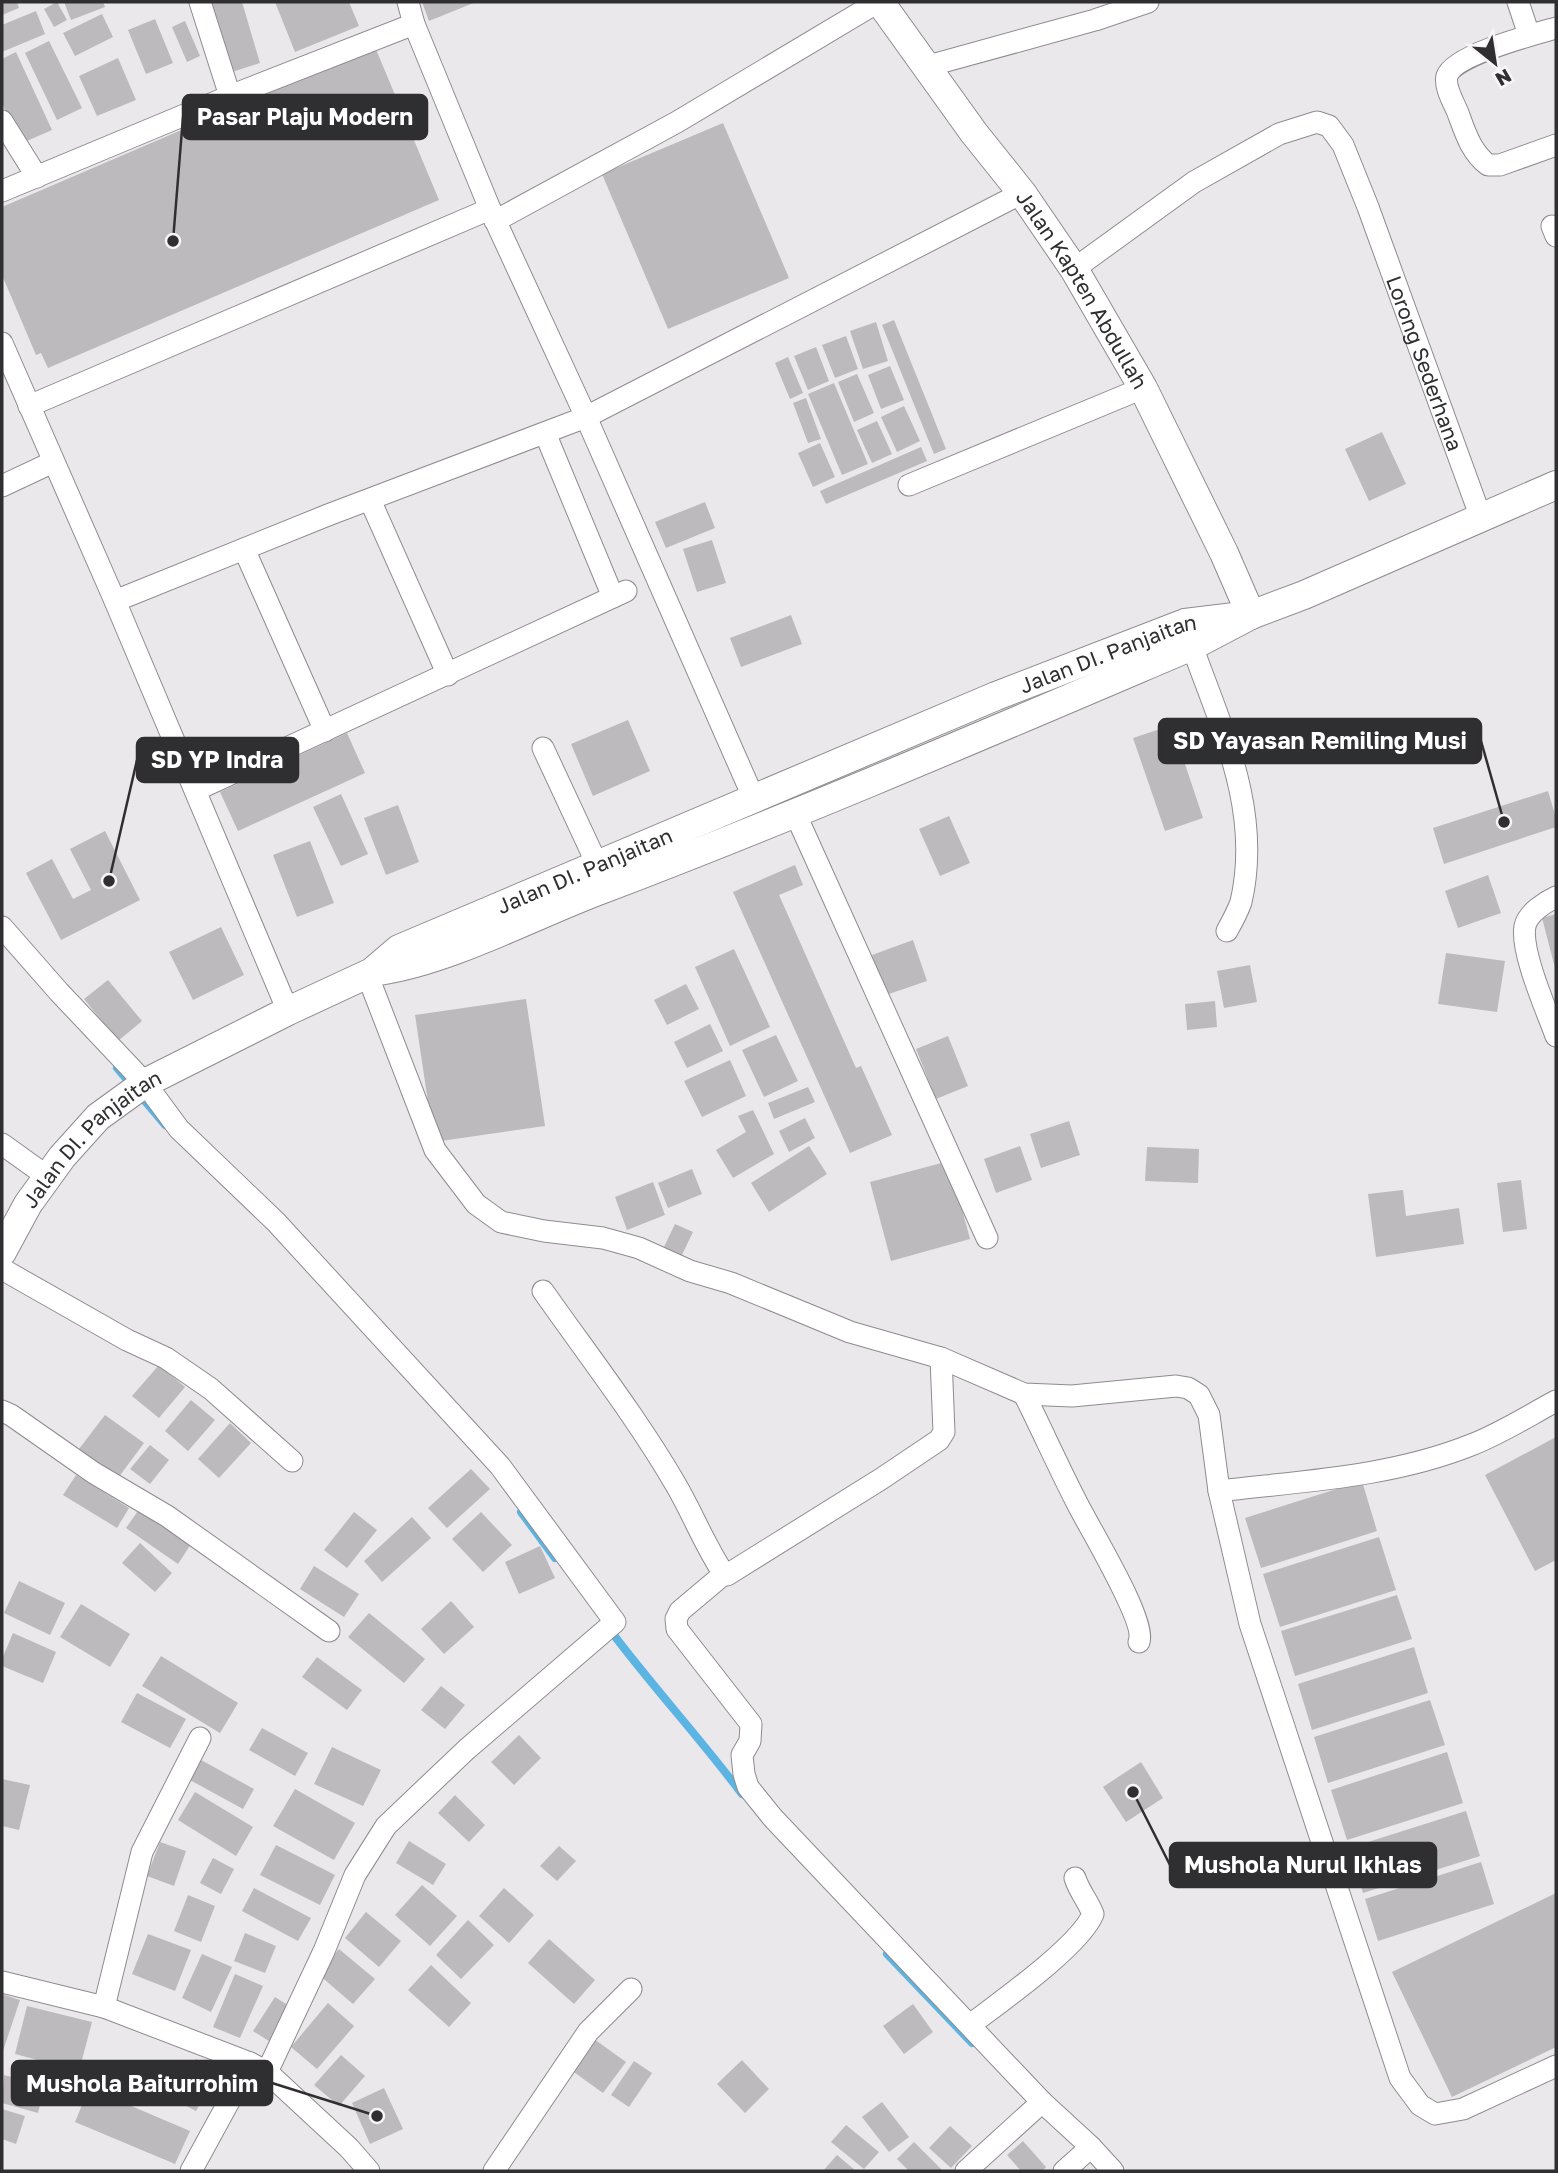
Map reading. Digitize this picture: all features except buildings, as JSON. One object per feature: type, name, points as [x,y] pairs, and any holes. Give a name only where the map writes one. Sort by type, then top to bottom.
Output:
[{"type":"main road","name":"Jalan Kapten Abdullah","points":[[879,2],[974,133],[1022,193],[1074,269],[1143,388],[1248,608]]},
{"type":"main road","points":[[370,973],[406,967],[795,813],[1192,646],[1248,608],[1304,595],[1556,485]]},
{"type":"main road","name":"Jalan DI. Panjaitan","points":[[2,1252],[28,1204],[62,1157],[98,1117],[145,1083],[288,1010],[370,973],[399,949],[996,696],[1185,623],[1248,608]]},
{"type":"street","points":[[200,2],[230,96]]},
{"type":"street","points":[[408,2],[414,24],[493,215],[754,799]]},
{"type":"street","points":[[29,406],[493,215],[682,119],[879,2]]},
{"type":"street","points":[[928,66],[1095,20],[1148,2]]},
{"type":"street","points":[[1518,2],[1529,35]]},
{"type":"street","points":[[2,191],[230,96],[414,24]]},
{"type":"street","points":[[1556,29],[1529,35],[1456,65],[1450,71],[1447,82],[1469,140],[1477,154],[1488,164],[1500,165],[1556,145]]},
{"type":"street","points":[[2,121],[37,177]]},
{"type":"street","name":"Lorong Sederhana","points":[[1074,269],[1194,181],[1279,134],[1310,123],[1324,122],[1338,134],[1368,207],[1481,517]]},
{"type":"street","points":[[115,601],[586,418],[1022,193]]},
{"type":"street","points":[[2,343],[115,601],[288,1010]]},
{"type":"street","points":[[909,485],[1143,388]]},
{"type":"street","points":[[196,790],[619,594],[545,433]]},
{"type":"street","points":[[2,486],[53,462]]},
{"type":"street","points":[[370,500],[448,675]]},
{"type":"street","points":[[244,549],[325,731]]},
{"type":"street","points":[[1192,646],[1240,780],[1247,824],[1240,903],[1227,931]]},
{"type":"street","points":[[542,748],[597,864]]},
{"type":"street","points":[[795,813],[987,1238]]},
{"type":"street","points":[[1556,897],[1533,913],[1525,927],[1527,952],[1556,1036]]},
{"type":"street","points":[[2,927],[145,1083],[179,1129],[276,1222],[500,1466],[615,1622],[467,1749],[386,1826],[355,1875],[324,1951],[258,2068],[191,2171]]},
{"type":"street","points":[[370,973],[435,1150],[476,1203],[501,1222],[544,1231],[603,1238],[639,1248],[690,1271],[731,1283],[850,1332],[941,1358],[1024,1394],[1072,1396],[1177,1386],[1188,1388],[1204,1400],[1209,1415],[1219,1490],[1250,1624],[1400,2078],[1420,2105],[1435,2114],[1463,2109],[1556,2066]]},
{"type":"street","points":[[2,1143],[48,1177]]},
{"type":"street","points":[[2,1269],[127,1340],[166,1358],[211,1389],[292,1461]]},
{"type":"street","points":[[543,1291],[676,1485],[711,1555],[724,1574]]},
{"type":"street","points":[[941,1358],[944,1432],[939,1440],[736,1571],[724,1574],[680,1611],[676,1619],[677,1629],[751,1724],[750,1741],[742,1755],[748,1787],[773,1818],[1042,2102],[1113,2171]]},
{"type":"street","points":[[1024,1394],[1125,1593],[1139,1629],[1139,1642]]},
{"type":"street","points":[[1219,1490],[1359,1474],[1418,1462],[1471,1445],[1556,1401]]},
{"type":"street","points":[[2,1412],[11,1415],[94,1473],[167,1516],[329,1630]]},
{"type":"street","points":[[104,2007],[142,1852],[200,1738]]},
{"type":"street","points":[[970,2025],[1073,1941],[1089,1922],[1093,1914],[1090,1905],[1079,1891],[1074,1878]]},
{"type":"street","points":[[2,1982],[104,2007],[258,2068],[349,2148],[369,2171]]},
{"type":"street","points":[[494,2171],[588,2032],[631,1989]]},
{"type":"street","points":[[966,2171],[1042,2102]]},
{"type":"street","points":[[1064,2171],[1091,2147]]},
{"type":"waterway","points":[[117,1068],[165,1125]]},
{"type":"waterway","points":[[521,1512],[555,1558]]},
{"type":"waterway","points":[[610,1630],[742,1794]]},
{"type":"waterway","points":[[887,1954],[972,2043]]},
{"type":"place","name":"Pasar Plaju Modern","points":[[173,241]]},
{"type":"place","name":"SD Yayasan Remiling Musi","points":[[1504,822]]},
{"type":"place","name":"SD YP Indra","points":[[109,881]]},
{"type":"place","name":"Mushola Nurul Ikhlas","points":[[1133,1792]]},
{"type":"place","name":"Mushola Baiturrohim","points":[[377,2116]]}]
